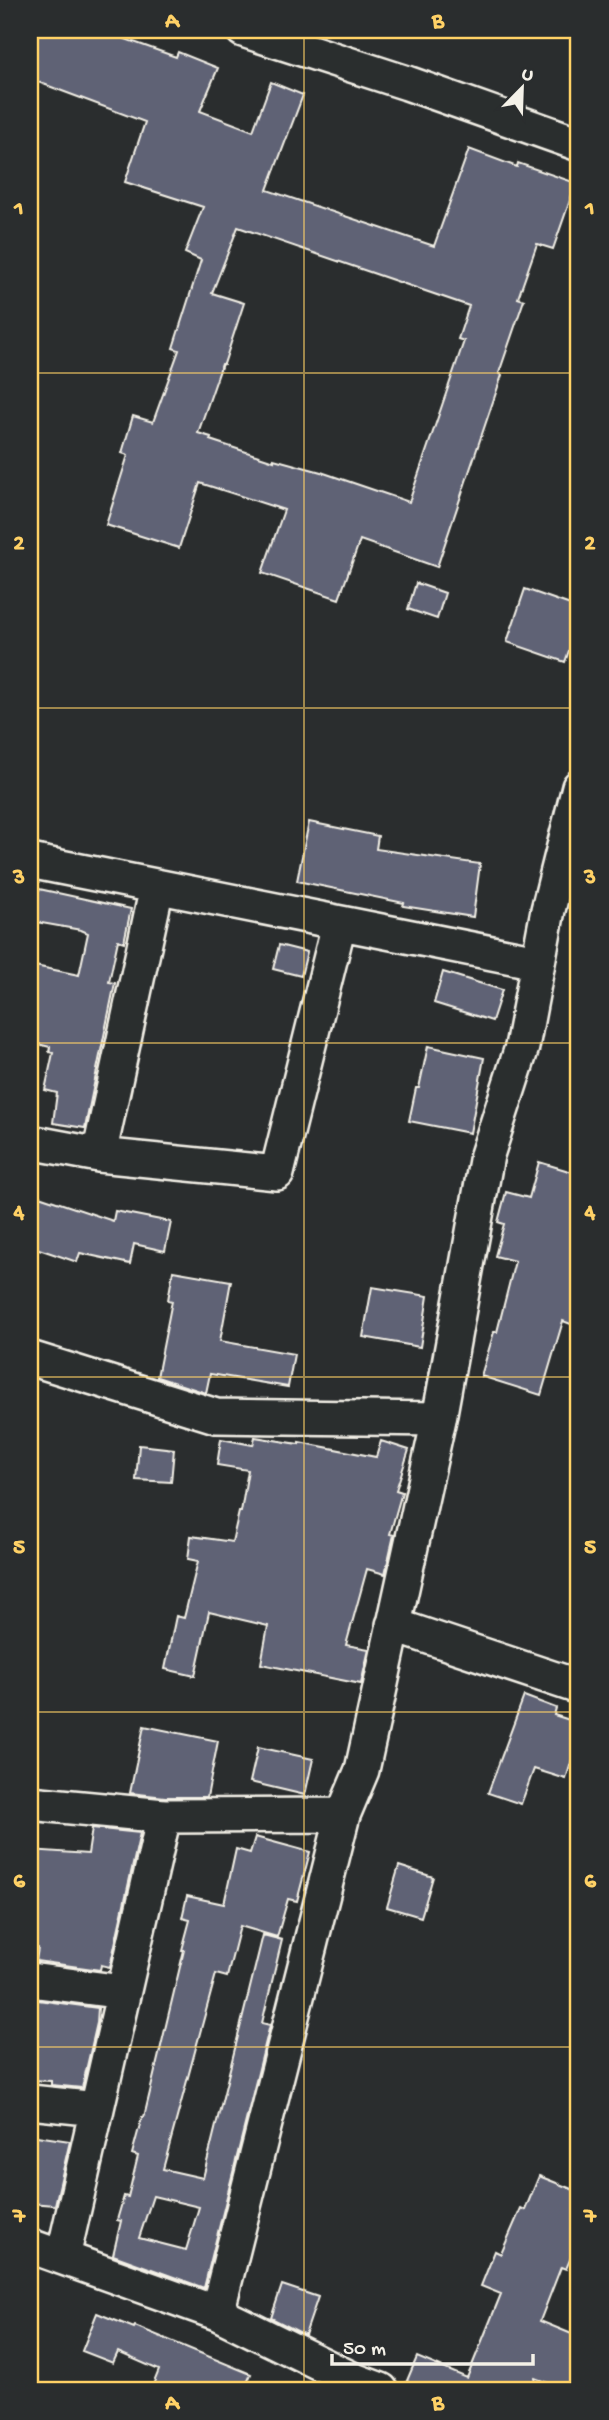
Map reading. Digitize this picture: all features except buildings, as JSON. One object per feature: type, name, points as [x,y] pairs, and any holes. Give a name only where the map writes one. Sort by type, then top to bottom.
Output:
[{"type":"street","points":[[243,30],[407,83],[579,144]]},
{"type":"street","points":[[217,2313],[343,1815],[362,1770],[439,1419],[487,1155],[522,1047],[548,910],[579,786]]},
{"type":"street","points":[[30,861],[537,962]]},
{"type":"street","points":[[99,1155],[157,887]]},
{"type":"street","points":[[30,1142],[99,1155],[277,1173],[339,924]]},
{"type":"street","points":[[30,1358],[216,1416],[439,1419]]},
{"type":"street","points":[[393,1625],[579,1687]]},
{"type":"street","points":[[30,1802],[163,1815],[343,1815]]},
{"type":"street","points":[[63,2257],[163,1815]]},
{"type":"street","points":[[30,1980],[123,1992]]},
{"type":"street","points":[[30,2102],[97,2109]]},
{"type":"street","points":[[30,2246],[217,2313],[354,2380],[381,2390]]}]
